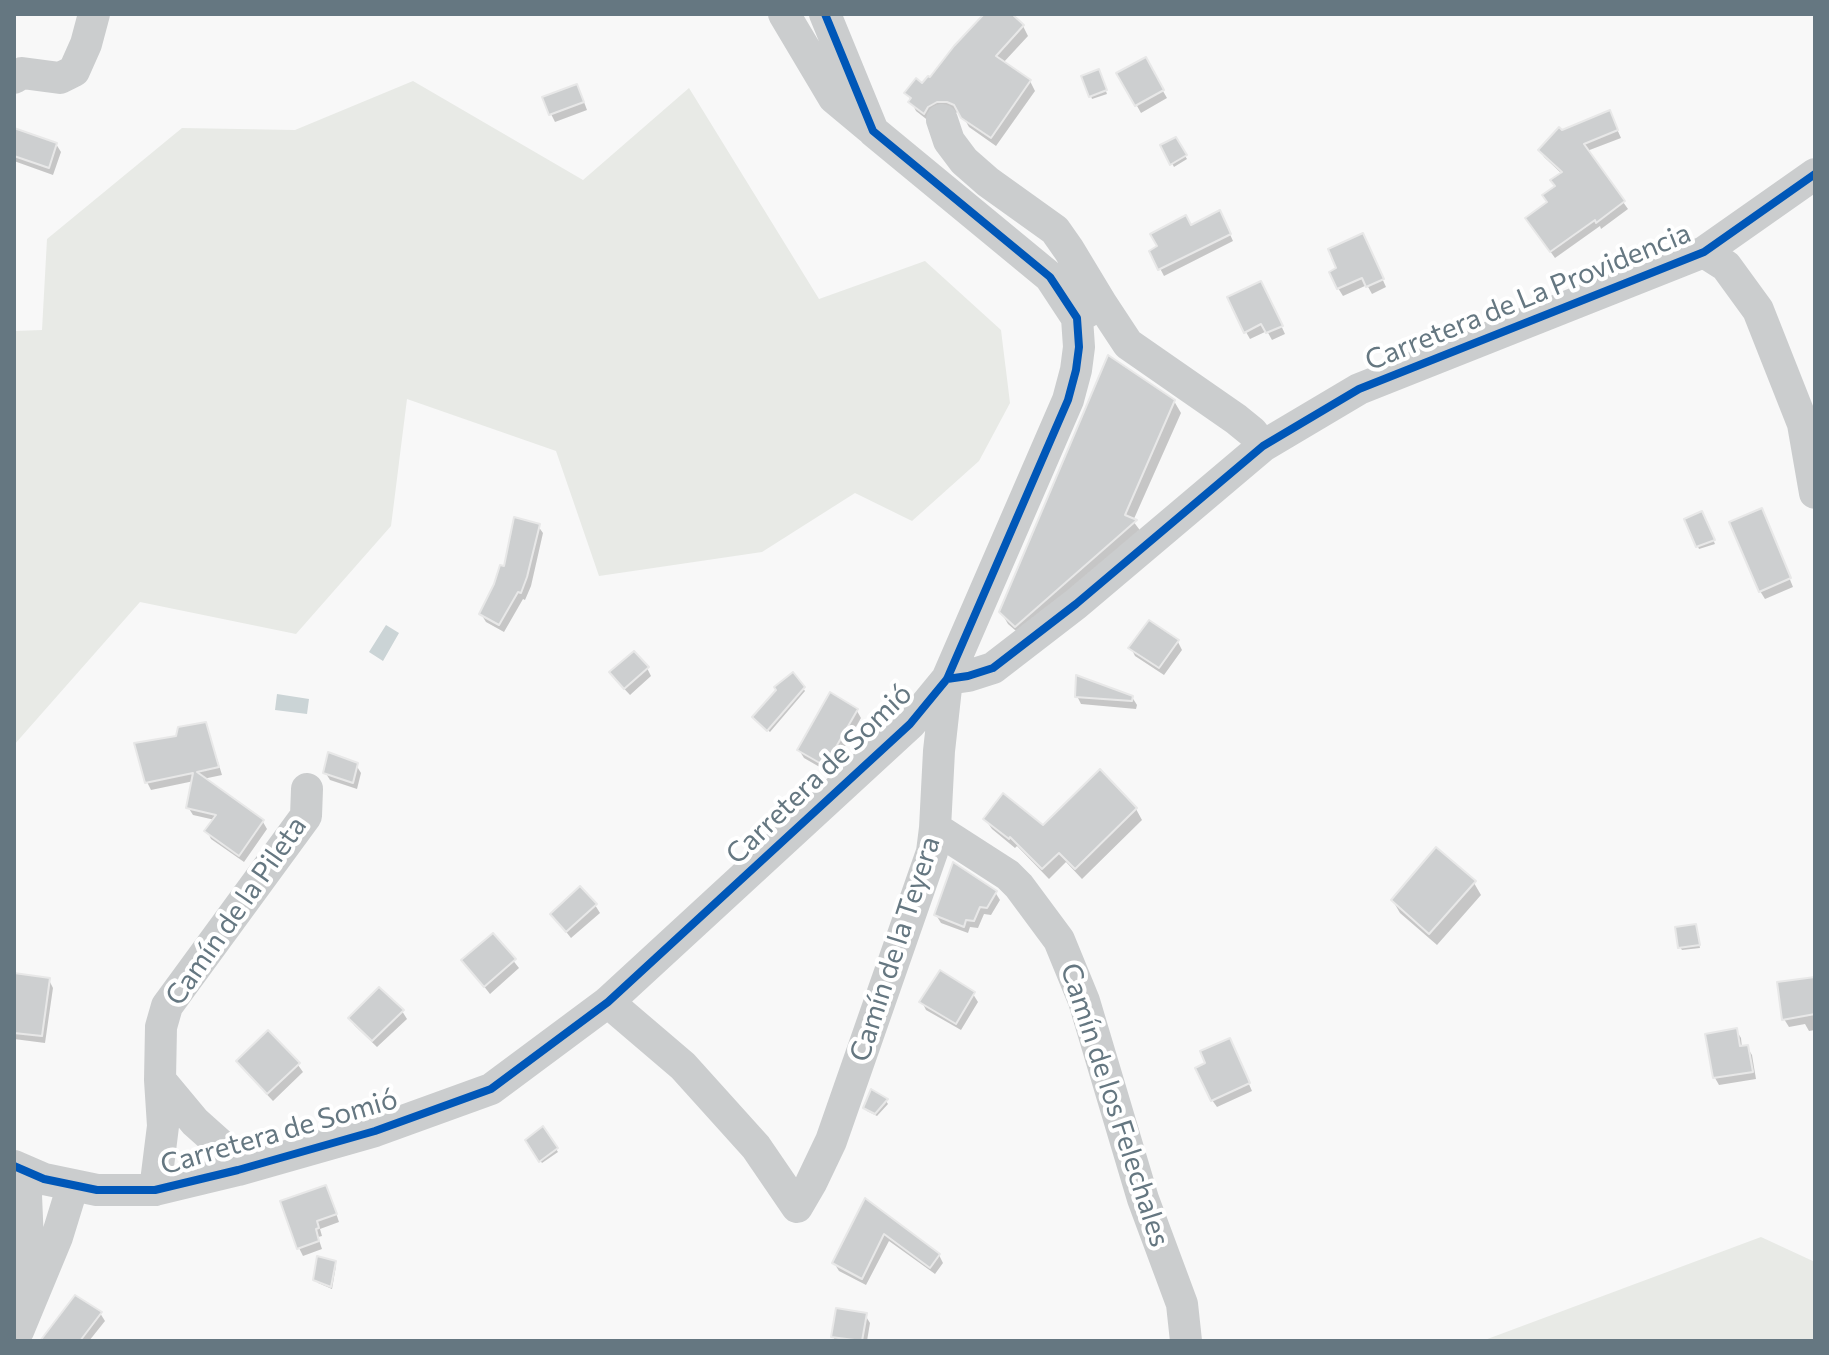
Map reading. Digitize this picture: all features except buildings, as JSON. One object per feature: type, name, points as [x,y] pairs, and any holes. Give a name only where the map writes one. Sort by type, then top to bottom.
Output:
[{"type":"street","points":[[14,78],[22,73],[60,78],[74,71],[94,14]]},
{"type":"street","points":[[784,14],[834,98],[1128,344],[1236,419],[1263,446]]},
{"type":"street","points":[[825,14],[873,131]]},
{"type":"street","points":[[942,120],[949,141],[964,161],[1055,230],[1069,250],[1089,310]]},
{"type":"street","name":"Carretera de La Providencia","points":[[947,679],[993,668],[1076,604],[1263,446],[1359,389],[1704,252],[1815,174]]},
{"type":"street","points":[[1704,252],[1726,266],[1758,310],[1803,424],[1815,493]]},
{"type":"street","name":"Carretera de Somió","points":[[19,1168],[44,1179],[97,1190],[155,1190],[238,1170],[375,1131],[491,1089],[608,1002],[910,724],[947,679],[1068,400],[1089,310]]},
{"type":"street","name":"Camín de la Teyera","points":[[608,1002],[683,1066],[756,1147],[797,1207],[831,1141],[932,852],[947,679]]},
{"type":"street","name":"Camín de la Pileta","points":[[155,1190],[163,1126],[161,1027],[167,1006],[306,816],[307,789]]},
{"type":"street","name":"Camín de los Felechales","points":[[935,828],[1008,875],[1059,940],[1084,1001],[1143,1199],[1182,1304],[1186,1341]]},
{"type":"street","points":[[160,1080],[195,1122],[223,1147],[238,1170]]},
{"type":"street","points":[[16,1334],[28,1243],[19,1168]]},
{"type":"street","points":[[16,1334],[57,1237],[73,1185]]},
{"type":"shaded area","points":[[413,81],[583,180],[689,88],[819,299],[925,261],[1001,330],[1010,403],[979,461],[912,521],[855,493],[762,552],[599,576],[556,451],[407,399],[391,526],[296,634],[140,602],[14,745],[14,331],[42,330],[47,239],[182,128],[295,130]]},
{"type":"shaded area","points":[[386,625],[399,633],[383,661],[369,652]]},
{"type":"shaded area","points":[[277,694],[309,699],[307,714],[275,710]]},
{"type":"shaded area","points":[[1761,1237],[1815,1262],[1815,1341],[1482,1341]]},
{"type":"cycle path","points":[[14,1166],[44,1179],[97,1190],[155,1190],[375,1131],[491,1089],[608,1002],[910,724],[947,679],[1068,400],[1079,347],[1077,318],[1050,277],[873,131],[825,14]]},
{"type":"cycle path","points":[[947,679],[993,668],[1076,604],[1263,446],[1359,389],[1704,252],[1815,174]]}]
